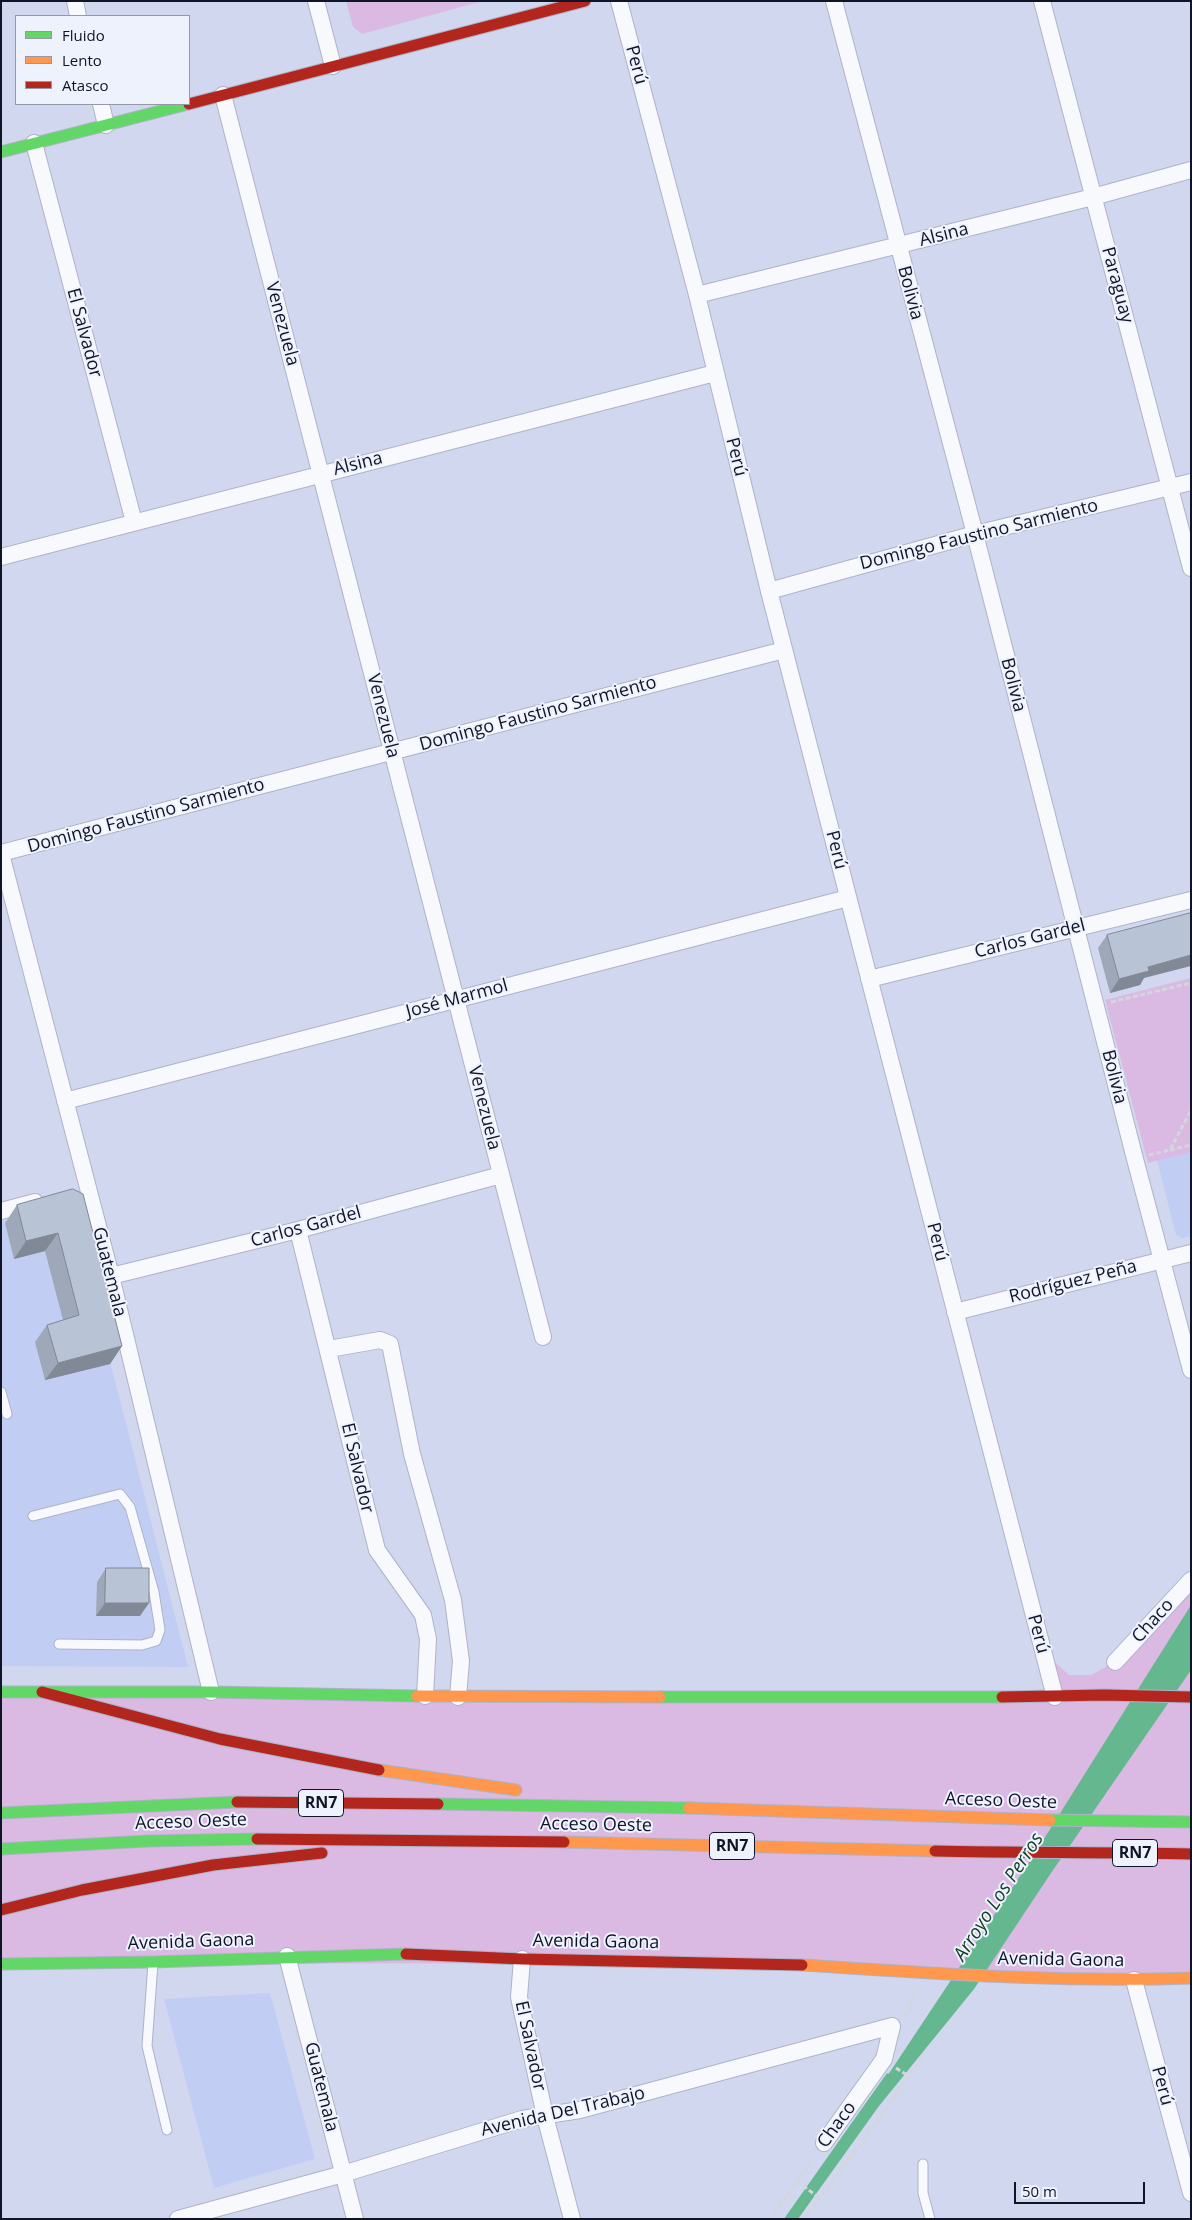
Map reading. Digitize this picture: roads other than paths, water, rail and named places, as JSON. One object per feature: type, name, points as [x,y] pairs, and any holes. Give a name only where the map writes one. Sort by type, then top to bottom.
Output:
[{"type":"main road","points":[[190,103],[333,66],[545,6],[585,1]]},
{"type":"main road","points":[[1,152],[184,105]]},
{"type":"main road","points":[[1,1692],[211,1692],[458,1697],[1055,1697],[1104,1695],[1191,1697]]},
{"type":"main road","points":[[42,1692],[160,1725],[267,1749],[370,1769],[641,1806]]},
{"type":"main road","name":"Acceso Oeste","points":[[1,1812],[246,1802],[641,1806],[1034,1820],[1191,1822]]},
{"type":"main road","name":"Acceso Oeste","points":[[1,1849],[90,1842],[262,1837],[440,1839],[1024,1853],[1079,1851],[1191,1854]]},
{"type":"main road","points":[[1,1910],[82,1890],[213,1865],[440,1839]]},
{"type":"main road","name":"Avenida Gaona","points":[[1,1964],[153,1962],[392,1953],[522,1959],[760,1963],[1005,1977],[1134,1980],[1191,1978]]},
{"type":"street","points":[[74,1],[78,15]]},
{"type":"street","points":[[316,1],[333,66]]},
{"type":"street","name":"Perú","points":[[619,1],[697,295],[784,650],[1055,1697]]},
{"type":"street","name":"Bolivia","points":[[834,1],[975,534],[1075,928],[1191,1370]]},
{"type":"street","name":"Paraguay","points":[[1042,1],[1191,568]]},
{"type":"street","name":"Venezuela","points":[[223,95],[543,1337]]},
{"type":"street","points":[[101,105],[106,125]]},
{"type":"street","name":"El Salvador","points":[[34,143],[134,522]]},
{"type":"street","name":"Alsina","points":[[697,295],[1094,197],[1191,170]]},
{"type":"street","name":"Alsina","points":[[1,557],[715,373]]},
{"type":"street","name":"Domingo Faustino Sarmiento","points":[[769,591],[975,534],[1191,482]]},
{"type":"street","name":"Domingo Faustino Sarmiento","points":[[1,853],[784,650]]},
{"type":"street","name":"Guatemala","points":[[1,853],[111,1276],[211,1692]]},
{"type":"street","name":"José Marmol","points":[[65,1101],[848,898]]},
{"type":"street","name":"Carlos Gardel","points":[[869,979],[1191,900]]},
{"type":"street","name":"Carlos Gardel","points":[[111,1276],[298,1230],[501,1175]]},
{"type":"street","points":[[69,1193],[88,1188]]},
{"type":"street","points":[[1,1211],[49,1198]]},
{"type":"street","name":"El Salvador","points":[[298,1230],[378,1550],[423,1615],[428,1639],[425,1696]]},
{"type":"street","name":"Rodríguez Peña","points":[[955,1312],[1191,1253]]},
{"type":"street","points":[[329,1349],[380,1340],[390,1344],[412,1454],[453,1600],[461,1661],[458,1697]]},
{"type":"street","name":"Chaco","points":[[1115,1662],[1191,1580]]},
{"type":"street","name":"Guatemala","points":[[287,1956],[356,2219]]},
{"type":"street","name":"El Salvador","points":[[522,1959],[519,1997],[545,2116],[572,2219]]},
{"type":"street","name":"Perú","points":[[1134,1980],[1191,2193]]},
{"type":"street","name":"Chaco","points":[[824,2143],[884,2059],[892,2026]]},
{"type":"street","name":"Avenida Del Trabajo","points":[[178,2219],[343,2174],[522,2119],[580,2110],[892,2026]]},
{"type":"lane","points":[[1,1392],[7,1414]]},
{"type":"lane","points":[[34,1516],[120,1494],[130,1507],[154,1592],[160,1630],[156,1641],[142,1645],[59,1644]]},
{"type":"lane","points":[[153,1962],[147,2046],[167,2130]]},
{"type":"lane","points":[[923,2164],[923,2193],[930,2219]]},
{"type":"waterway","name":"Arroyo Los Perros","points":[[787,2219],[888,2076]]}]
